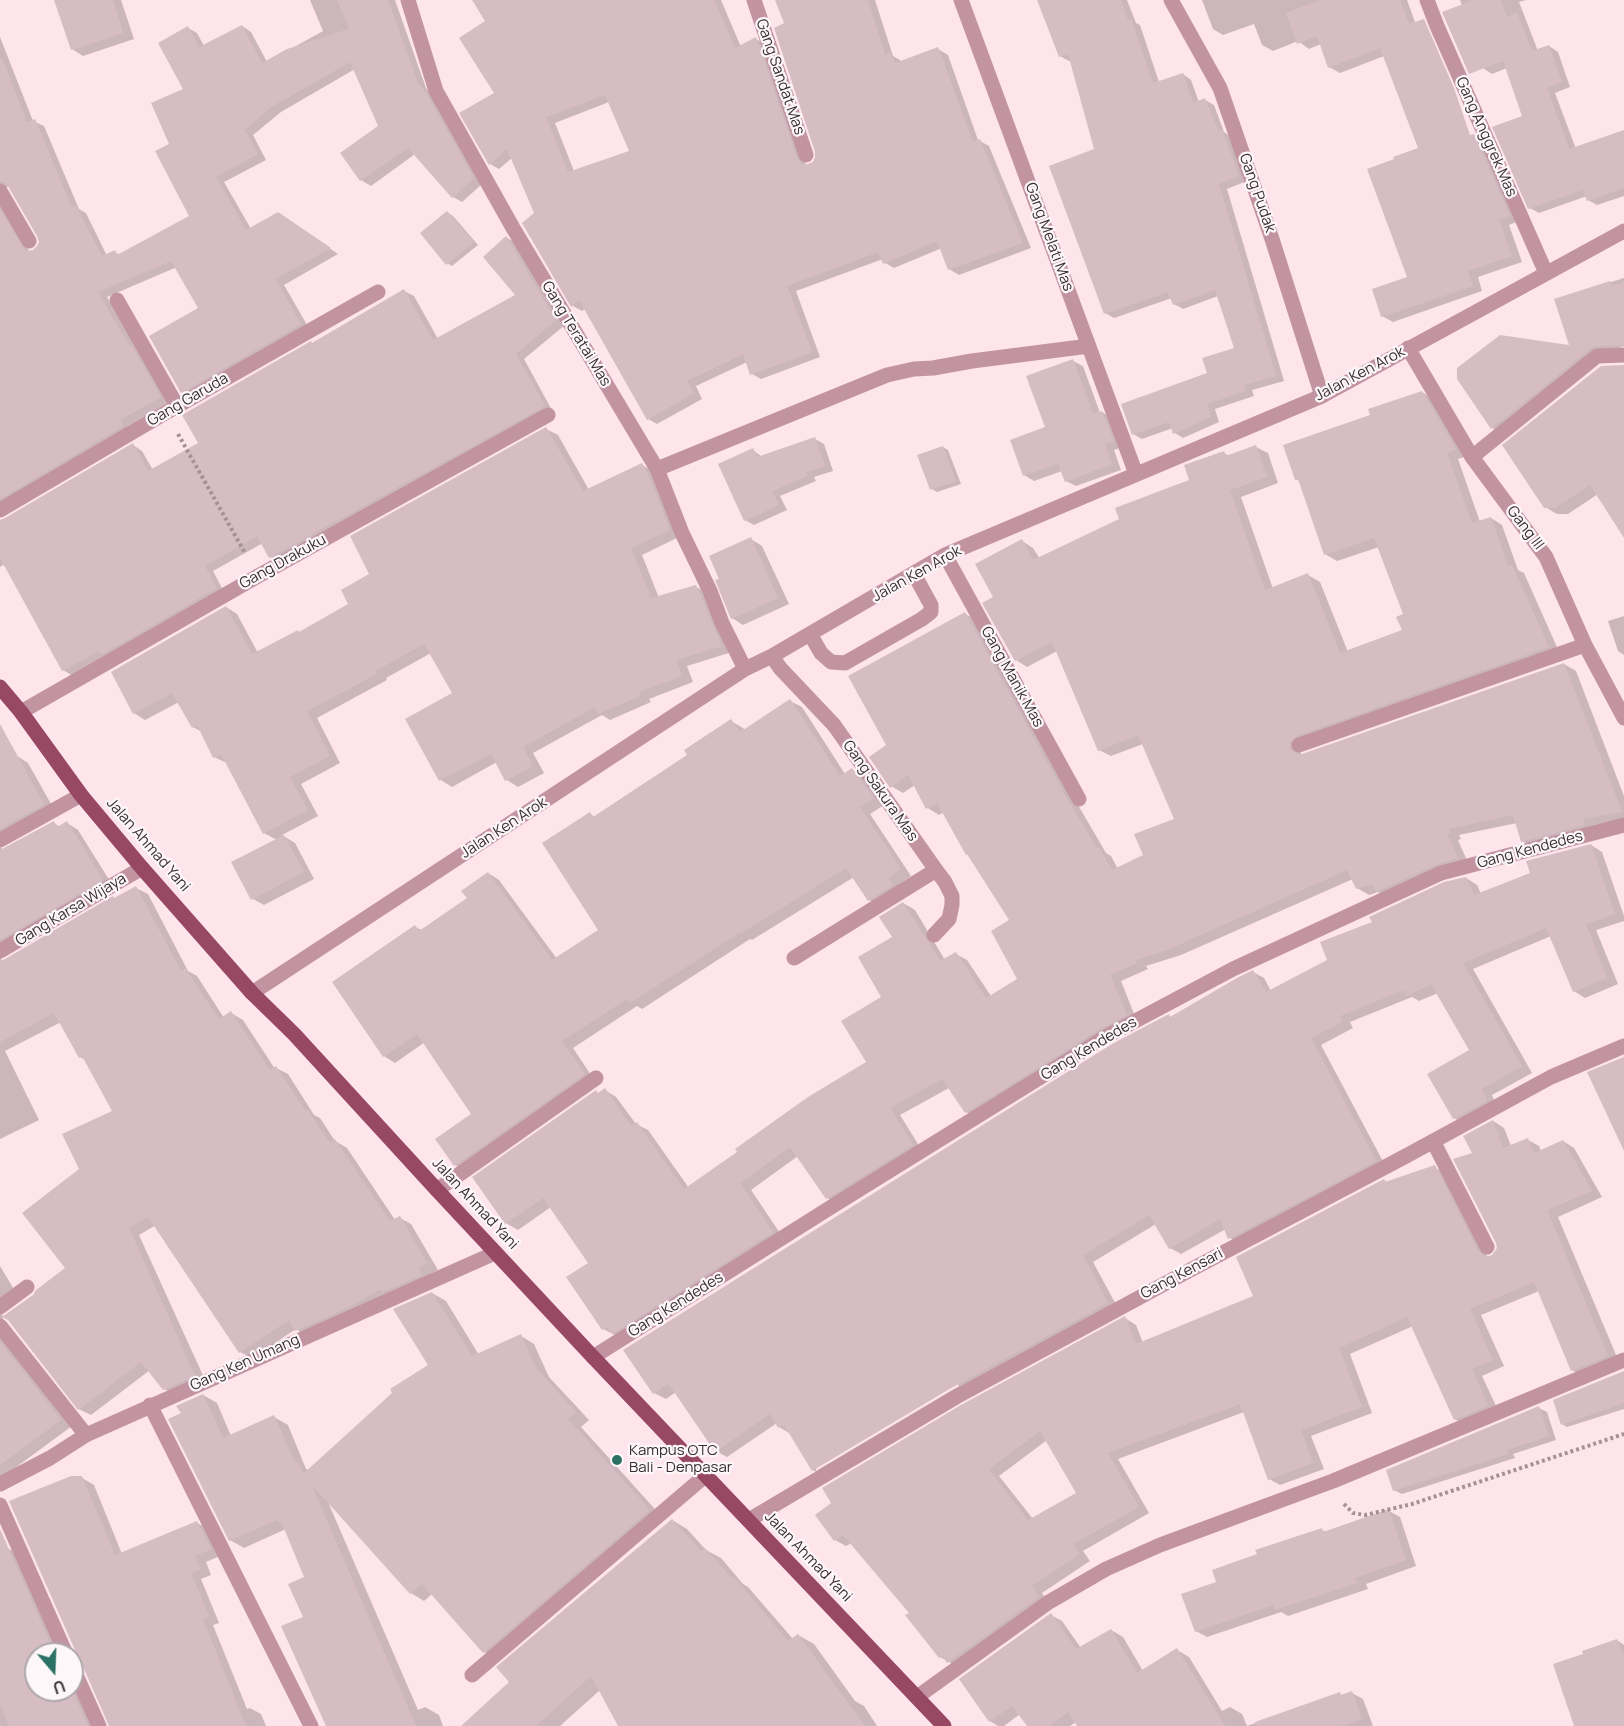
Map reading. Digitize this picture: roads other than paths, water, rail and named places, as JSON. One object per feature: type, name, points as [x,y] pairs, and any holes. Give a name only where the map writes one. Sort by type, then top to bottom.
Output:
[{"type":"main road","name":"Jalan Ahmad Yani","points":[[0,687],[21,712],[81,795],[252,993],[294,1034],[593,1357],[944,1726]]},
{"type":"street","name":"Gang Teratai Mas","points":[[408,0],[436,91],[513,228],[657,469],[682,533],[745,669]]},
{"type":"street","name":"Gang Sandat Mas","points":[[754,0],[806,155]]},
{"type":"street","name":"Gang Melati Mas","points":[[961,0],[1136,474]]},
{"type":"street","name":"Gang Pudak","points":[[1171,0],[1220,87],[1269,228],[1322,396]]},
{"type":"street","name":"Gang Anggrek Mas","points":[[1427,0],[1546,273]]},
{"type":"street","points":[[0,191],[29,241]]},
{"type":"street","name":"Jalan Ken Arok","points":[[252,993],[745,669],[772,656],[945,555],[1322,396],[1624,231]]},
{"type":"street","name":"Gang Garuda","points":[[0,510],[378,292]]},
{"type":"street","points":[[117,300],[171,410]]},
{"type":"street","points":[[657,469],[887,375],[915,369],[1089,346]]},
{"type":"street","name":"Gang III","points":[[1408,348],[1472,458],[1546,557],[1585,645],[1624,718]]},
{"type":"street","points":[[1472,458],[1597,356],[1624,355]]},
{"type":"street","name":"Gang Drakuku","points":[[21,712],[258,576],[548,415]]},
{"type":"street","name":"Gang Manik Mas","points":[[945,555],[1078,799]]},
{"type":"street","points":[[810,634],[821,653],[831,662],[845,663],[922,619],[932,612],[931,605],[914,574]]},
{"type":"street","points":[[1299,745],[1585,645]]},
{"type":"street","name":"Gang Sakura Mas","points":[[772,656],[780,668],[834,725],[945,882],[952,896],[952,905],[949,919],[934,935]]},
{"type":"street","points":[[0,840],[81,795]]},
{"type":"street","name":"Gang Kendedes","points":[[593,1357],[1107,1036],[1233,969],[1441,873],[1624,825]]},
{"type":"street","name":"Gang Karsa Wijaya","points":[[0,951],[142,868]]},
{"type":"street","points":[[794,958],[936,870]]},
{"type":"street","name":"Gang Kensari","points":[[749,1520],[956,1397],[1179,1276],[1551,1077],[1624,1046]]},
{"type":"street","points":[[437,1190],[596,1078]]},
{"type":"street","points":[[1433,1141],[1487,1247]]},
{"type":"street","name":"Gang Ken Umang","points":[[0,1484],[50,1458],[86,1435],[150,1405],[495,1252]]},
{"type":"street","points":[[0,1307],[27,1287]]},
{"type":"street","points":[[0,1326],[86,1435]]},
{"type":"street","points":[[917,1697],[1049,1602],[1106,1569],[1160,1545],[1333,1481],[1624,1360]]},
{"type":"street","points":[[150,1405],[310,1726]]},
{"type":"street","points":[[472,1675],[706,1475]]},
{"type":"street","points":[[0,1505],[61,1642]]},
{"type":"street","points":[[84,1693],[99,1726]]},
{"type":"place","name":"Kampus OTC Bali - Denpasar","points":[[617,1460]]}]
